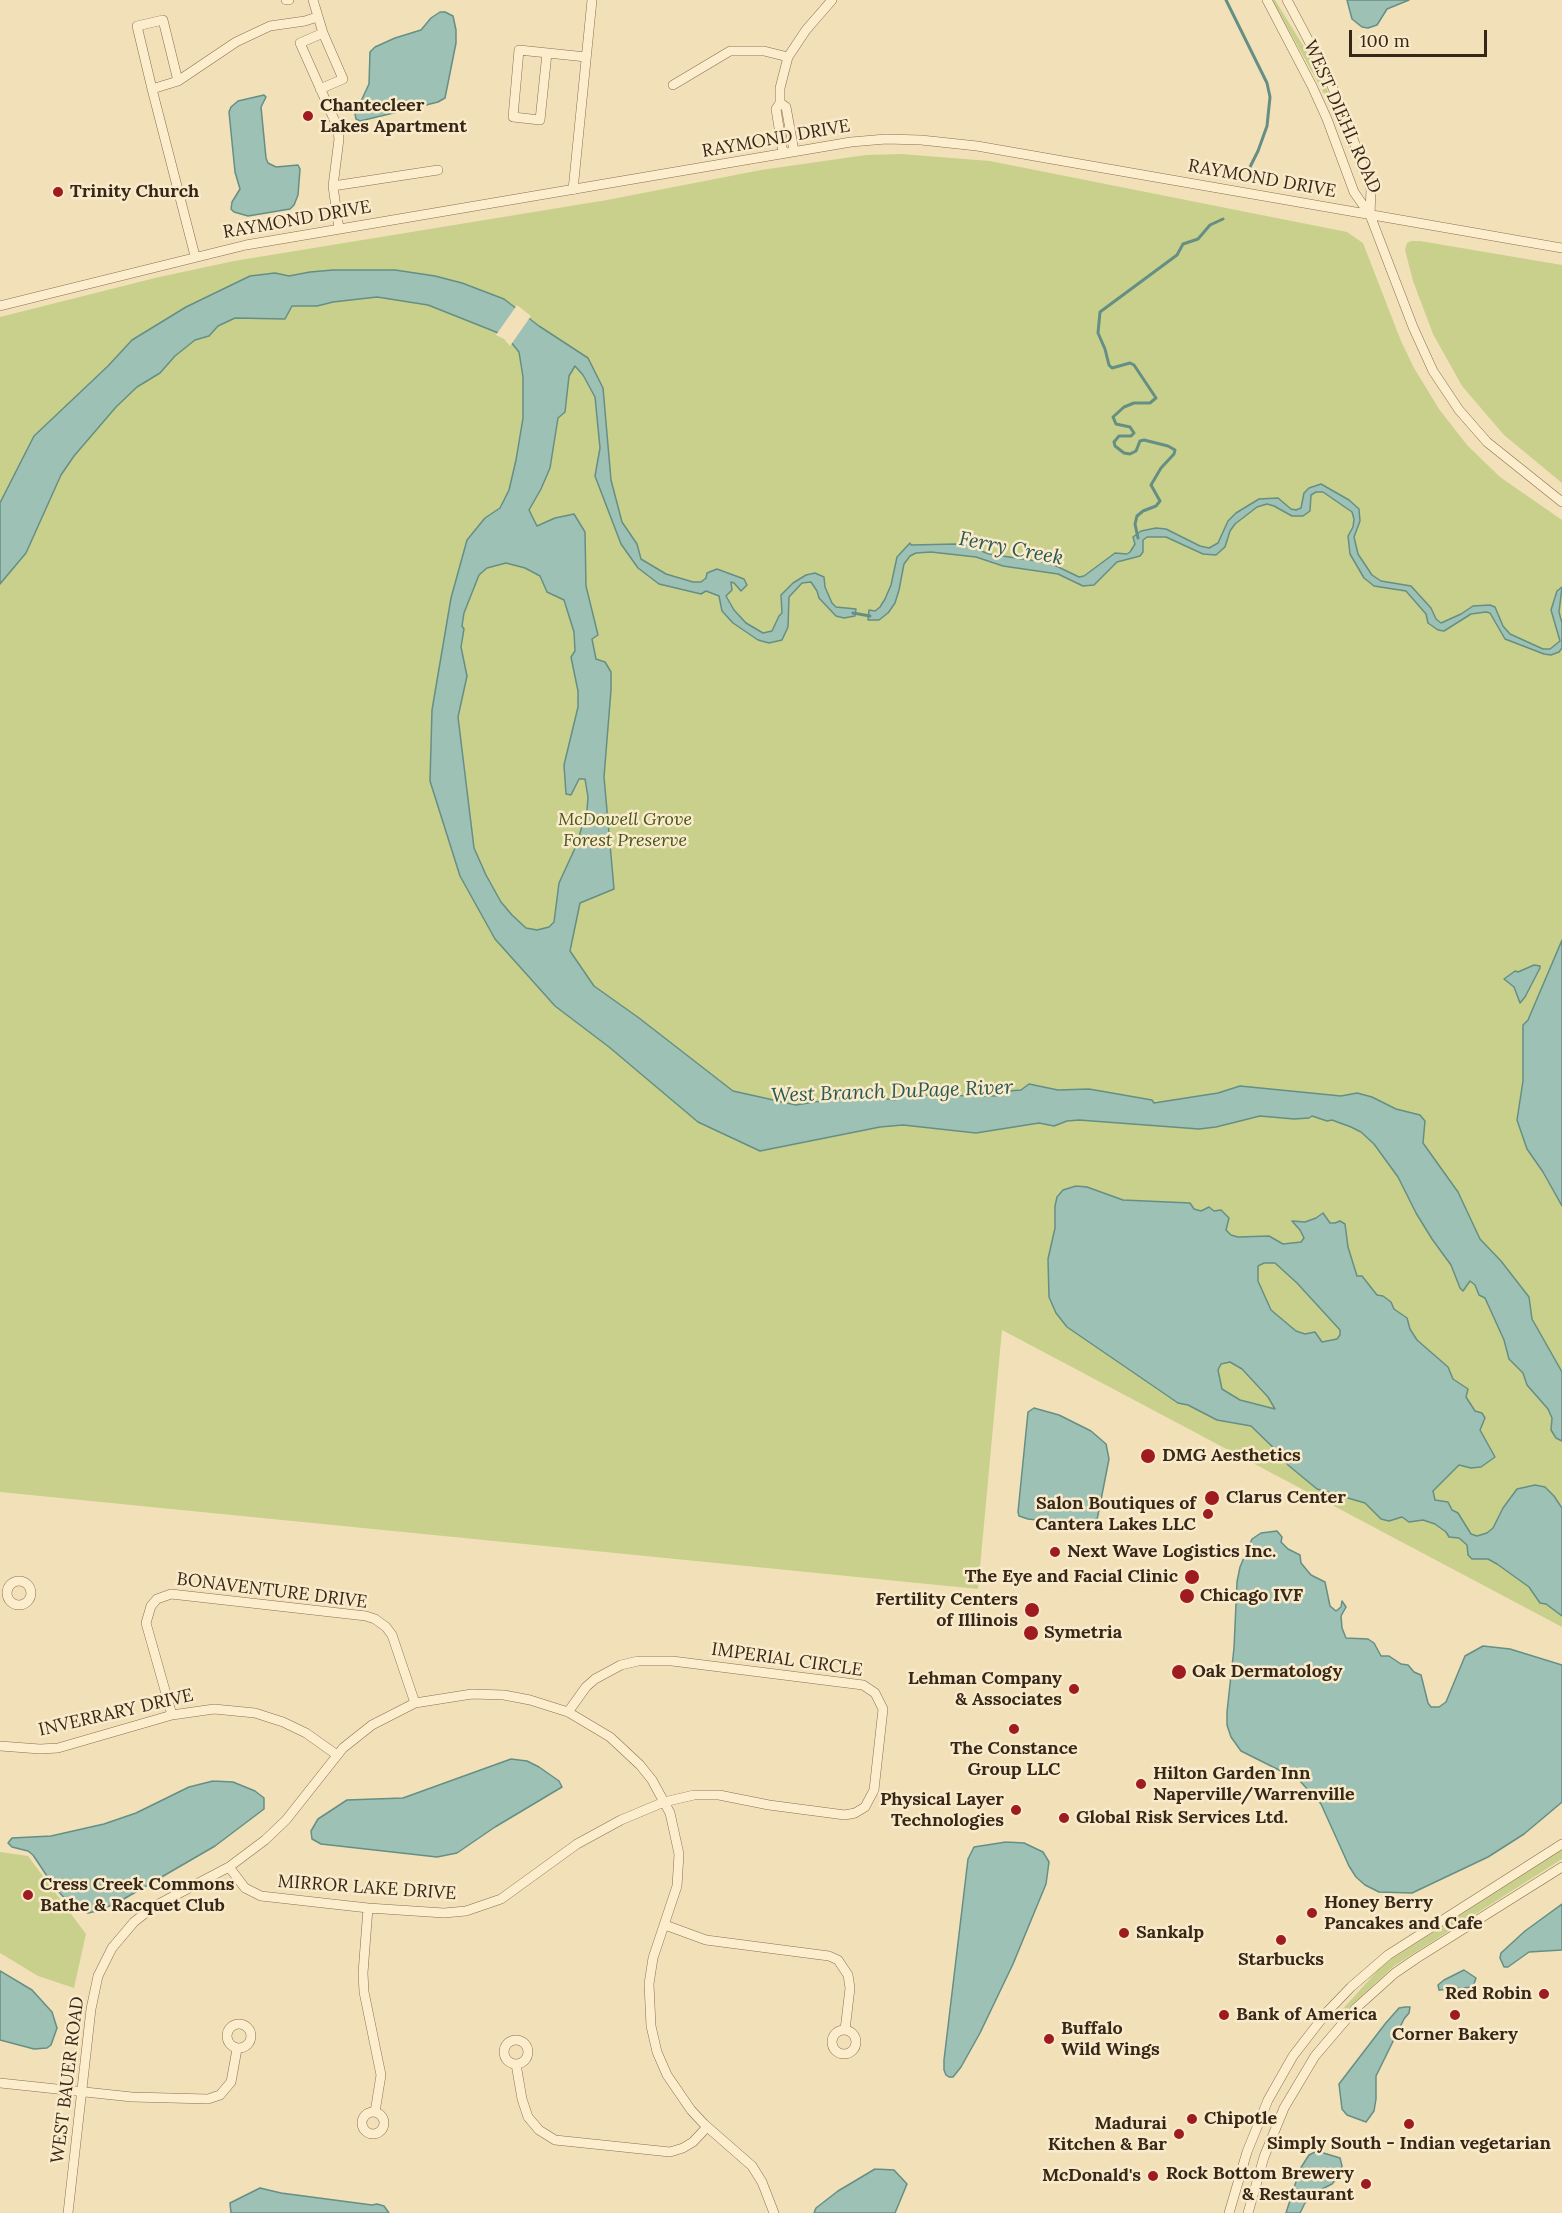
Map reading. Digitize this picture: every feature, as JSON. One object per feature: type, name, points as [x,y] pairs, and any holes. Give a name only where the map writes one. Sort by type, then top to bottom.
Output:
[{"type":"street","points":[[314,0],[317,17],[343,80],[320,89]]},
{"type":"street","points":[[573,190],[592,0]]},
{"type":"street","points":[[783,153],[776,109],[780,103],[780,88],[788,57],[806,30],[832,0]]},
{"type":"street","name":"WEST DIEHL ROAD","points":[[1267,0],[1312,86],[1354,192],[1370,215],[1421,349],[1442,387],[1487,442],[1562,502]]},
{"type":"street","name":"WEST DIEHL ROAD","points":[[1287,0],[1330,81],[1348,125],[1371,189],[1370,215]]},
{"type":"street","points":[[152,89],[178,81],[236,42],[270,26],[317,17]]},
{"type":"street","points":[[178,81],[164,20],[137,26],[195,256]]},
{"type":"street","points":[[323,33],[300,43],[337,126],[339,139],[333,186],[339,229]]},
{"type":"street","points":[[547,53],[540,120],[513,117],[519,50],[586,57]]},
{"type":"street","points":[[673,85],[730,51],[764,51],[788,57]]},
{"type":"street","points":[[780,103],[786,107],[794,152]]},
{"type":"street","name":"RAYMOND DRIVE","points":[[0,306],[195,256],[783,153],[886,139],[944,141],[1562,248]]},
{"type":"street","points":[[333,186],[438,170]]},
{"type":"street","name":"BONAVENTURE DRIVE","points":[[172,1715],[146,1623],[151,1606],[157,1599],[171,1594],[375,1619],[392,1635],[416,1703]]},
{"type":"street","name":"IMPERIAL CIRCLE","points":[[568,1712],[586,1687],[608,1671],[629,1663],[651,1660],[849,1682],[867,1687],[878,1697],[883,1717],[874,1790],[868,1803],[855,1813],[845,1815],[819,1813],[708,1794],[664,1802]]},
{"type":"street","name":"WEST BAUER ROAD","points":[[69,2213],[91,2009],[99,1976],[112,1948],[134,1922],[153,1906],[229,1868],[265,1840],[286,1820],[336,1755],[372,1725],[416,1703],[472,1694],[504,1695],[530,1700],[568,1712],[594,1726],[628,1753],[652,1780],[673,1821],[679,1854],[677,1886],[653,1958],[649,1984],[651,2026],[657,2052],[667,2075],[691,2110],[752,2166],[765,2188],[774,2213]]},
{"type":"street","name":"INVERRARY DRIVE","points":[[0,1746],[31,1749],[58,1748],[172,1715],[214,1709],[255,1713],[295,1727],[336,1755]]},
{"type":"street","name":"MIRROR LAKE DRIVE","points":[[229,1868],[245,1888],[261,1896],[368,1908],[444,1913],[483,1906],[516,1890],[555,1858],[601,1830],[664,1802]]},
{"type":"street","points":[[1229,2213],[1247,2152],[1268,2100],[1293,2056],[1328,2012],[1351,1987],[1388,1955],[1562,1844]]},
{"type":"street","points":[[1248,2213],[1264,2157],[1284,2108],[1315,2056],[1356,2008],[1383,1983],[1410,1963],[1562,1867]]},
{"type":"street","points":[[368,1908],[364,1949],[364,1992],[381,2075],[375,2112]]},
{"type":"street","points":[[665,1925],[706,1940],[829,1956],[838,1960],[848,1975],[850,1988],[845,2030]]},
{"type":"street","points":[[0,2083],[83,2092],[185,2099],[215,2097],[231,2082],[237,2049]]},
{"type":"street","points":[[516,2064],[522,2099],[528,2116],[538,2130],[555,2140],[670,2152],[693,2142],[707,2127]]},
{"type":"green space","points":[[1272,0],[1275,0],[1318,70],[1336,109],[1362,182],[1340,126]]},
{"type":"green space","name":"McDowell Grove Forest Preserve","points":[[901,154],[990,161],[1347,232],[1363,243],[1401,341],[1414,368],[1439,409],[1467,445],[1500,477],[1562,520],[1562,1627],[1002,1330],[978,1589],[0,1492],[0,317],[159,277],[234,261],[607,200],[761,170],[866,155]]},
{"type":"green space","points":[[1411,241],[1562,265],[1562,483],[1504,435],[1462,386],[1433,334],[1413,281],[1405,250],[1407,243]]},
{"type":"green space","points":[[1562,1850],[1562,1859],[1394,1966],[1343,2013],[1341,2011],[1390,1960]]},
{"type":"green space","name":"Cress Creek Commons Bathe & Racquet Club","points":[[0,1852],[28,1856],[86,1934],[74,1988],[38,1976],[0,1953]]},
{"type":"water","points":[[1347,0],[1409,0],[1387,9],[1377,25],[1368,28],[1362,27],[1352,19]]},
{"type":"water","points":[[440,12],[453,16],[456,30],[456,43],[445,98],[438,102],[360,121],[356,119],[355,114],[369,84],[370,52],[375,47],[395,38],[421,30],[431,18]]},
{"type":"water","points":[[264,95],[266,97],[261,107],[266,158],[268,163],[276,167],[298,165],[300,169],[298,195],[290,209],[248,216],[231,209],[232,202],[240,189],[235,172],[229,112],[238,101]]},
{"type":"water","points":[[395,270],[462,283],[504,299],[539,326],[588,358],[603,388],[611,480],[622,522],[637,544],[641,559],[666,574],[693,582],[701,582],[706,578],[707,573],[717,569],[744,579],[747,585],[741,591],[731,582],[732,590],[726,596],[734,610],[746,623],[763,633],[772,631],[782,613],[781,595],[793,583],[806,575],[815,573],[824,577],[825,587],[836,607],[856,609],[855,616],[844,618],[836,616],[819,598],[811,582],[802,583],[789,597],[788,627],[782,640],[769,643],[758,640],[733,623],[722,611],[719,596],[706,591],[701,594],[659,584],[638,568],[621,544],[595,476],[600,448],[595,397],[583,375],[575,366],[569,376],[565,412],[558,418],[550,468],[529,510],[537,526],[555,518],[574,514],[585,532],[586,586],[598,635],[592,639],[596,659],[605,662],[611,672],[604,777],[614,889],[580,903],[570,951],[594,986],[733,1091],[796,1105],[858,1095],[895,1100],[903,1095],[998,1096],[1008,1091],[1021,1090],[1029,1084],[1058,1090],[1089,1089],[1152,1100],[1154,1103],[1218,1093],[1240,1086],[1341,1096],[1357,1093],[1372,1097],[1396,1109],[1420,1115],[1425,1121],[1423,1143],[1458,1192],[1480,1239],[1501,1261],[1529,1297],[1532,1319],[1562,1372],[1562,1441],[1556,1438],[1551,1430],[1552,1418],[1548,1409],[1527,1385],[1523,1373],[1509,1359],[1504,1340],[1485,1298],[1479,1295],[1475,1285],[1470,1281],[1463,1291],[1460,1288],[1451,1265],[1416,1213],[1398,1177],[1374,1144],[1361,1132],[1351,1127],[1312,1116],[1294,1119],[1260,1116],[1199,1129],[1079,1120],[1067,1121],[1054,1126],[1039,1123],[976,1133],[903,1125],[880,1127],[760,1151],[698,1122],[609,1047],[555,1006],[495,939],[460,876],[430,781],[432,710],[451,598],[467,540],[485,518],[500,508],[509,490],[516,460],[523,418],[523,377],[519,352],[506,336],[428,305],[377,297],[317,306],[292,306],[285,319],[235,318],[218,326],[209,336],[195,340],[175,356],[160,373],[137,387],[116,407],[74,456],[61,475],[26,553],[0,584],[0,503],[34,436],[132,340],[186,307],[250,276],[275,273],[289,276],[310,272]],"holes":[[[506,563],[525,568],[540,576],[547,592],[564,600],[574,632],[575,651],[571,657],[578,691],[578,707],[564,765],[566,794],[571,795],[579,779],[585,779],[588,797],[587,810],[576,846],[559,883],[554,922],[549,927],[537,930],[526,928],[501,902],[474,848],[458,717],[467,676],[461,647],[464,629],[462,626],[464,613],[479,575],[487,568]]]},
{"type":"water","points":[[1321,484],[1349,500],[1359,509],[1360,521],[1354,537],[1358,554],[1372,575],[1381,581],[1411,586],[1441,623],[1473,606],[1490,605],[1495,607],[1503,626],[1510,634],[1543,649],[1550,649],[1560,641],[1551,610],[1557,591],[1562,587],[1559,612],[1562,623],[1562,648],[1551,655],[1544,654],[1505,639],[1490,613],[1486,612],[1471,614],[1444,631],[1438,630],[1428,623],[1426,614],[1406,591],[1374,586],[1364,578],[1350,554],[1348,536],[1353,527],[1352,512],[1323,492],[1311,495],[1310,511],[1303,516],[1292,516],[1267,504],[1257,507],[1235,524],[1225,547],[1216,555],[1203,554],[1166,537],[1147,537],[1143,540],[1143,552],[1140,556],[1117,562],[1094,585],[1083,586],[1058,574],[1003,566],[976,557],[931,552],[916,553],[910,556],[904,564],[895,603],[888,613],[879,620],[868,620],[869,610],[875,611],[885,599],[891,585],[897,557],[910,543],[911,545],[966,545],[989,554],[1050,563],[1079,577],[1084,576],[1115,553],[1130,552],[1135,544],[1133,537],[1141,531],[1166,529],[1200,546],[1209,548],[1218,543],[1228,521],[1236,513],[1259,499],[1278,498],[1291,509],[1296,510],[1301,508],[1304,493],[1309,488]]},
{"type":"water","points":[[1562,940],[1562,1206],[1527,1149],[1517,1120],[1523,1081],[1523,1025],[1528,1020]]},
{"type":"water","points":[[1534,965],[1540,968],[1520,1003],[1514,987],[1504,979],[1515,971],[1518,972]]},
{"type":"water","points":[[1076,1186],[1087,1187],[1123,1200],[1190,1203],[1194,1209],[1201,1211],[1209,1207],[1214,1211],[1221,1210],[1229,1218],[1226,1230],[1231,1235],[1238,1237],[1269,1236],[1283,1244],[1301,1242],[1304,1238],[1292,1221],[1305,1222],[1323,1213],[1330,1223],[1340,1221],[1345,1224],[1348,1247],[1357,1276],[1362,1276],[1377,1295],[1391,1302],[1394,1309],[1407,1318],[1410,1329],[1417,1340],[1448,1367],[1453,1379],[1468,1389],[1466,1397],[1475,1411],[1482,1413],[1485,1418],[1480,1430],[1495,1457],[1481,1467],[1471,1468],[1459,1465],[1433,1491],[1435,1500],[1448,1502],[1471,1534],[1477,1536],[1493,1528],[1503,1508],[1517,1489],[1535,1485],[1545,1487],[1562,1508],[1562,1616],[1546,1604],[1540,1603],[1529,1587],[1497,1564],[1488,1559],[1472,1559],[1468,1555],[1467,1545],[1459,1538],[1449,1537],[1435,1524],[1423,1520],[1409,1522],[1402,1517],[1389,1521],[1381,1519],[1365,1503],[1317,1489],[1288,1465],[1284,1458],[1251,1426],[1217,1420],[1188,1405],[1178,1403],[1067,1327],[1056,1313],[1049,1297],[1048,1259],[1055,1228],[1055,1206],[1057,1197],[1063,1190]],"holes":[[[1264,1263],[1275,1263],[1297,1283],[1340,1330],[1337,1339],[1322,1342],[1315,1332],[1305,1334],[1296,1331],[1271,1310],[1258,1281],[1258,1266]],[[1230,1362],[1242,1369],[1268,1397],[1275,1409],[1240,1400],[1222,1389],[1218,1370],[1221,1364]]]},
{"type":"water","points":[[1034,1408],[1059,1415],[1091,1431],[1106,1444],[1109,1459],[1097,1520],[1094,1522],[1074,1524],[1019,1516],[1028,1412]]},
{"type":"water","points":[[1277,1531],[1282,1537],[1281,1542],[1288,1549],[1300,1555],[1301,1563],[1311,1575],[1325,1582],[1330,1606],[1336,1611],[1341,1607],[1342,1601],[1346,1607],[1341,1616],[1346,1638],[1368,1639],[1374,1643],[1381,1656],[1389,1656],[1401,1664],[1408,1665],[1414,1672],[1421,1675],[1431,1707],[1439,1707],[1446,1702],[1465,1656],[1483,1646],[1510,1649],[1562,1665],[1562,1802],[1524,1834],[1488,1857],[1412,1893],[1379,1892],[1356,1877],[1321,1804],[1299,1780],[1241,1751],[1231,1737],[1227,1725],[1240,1567],[1252,1539],[1261,1533]]},
{"type":"water","points":[[511,1759],[527,1761],[539,1767],[559,1781],[562,1787],[457,1853],[437,1857],[321,1844],[312,1839],[311,1831],[318,1819],[347,1800],[403,1798]]},
{"type":"water","points":[[213,1781],[233,1782],[255,1791],[264,1798],[264,1809],[215,1846],[101,1910],[88,1913],[73,1907],[55,1888],[33,1855],[28,1851],[12,1847],[8,1843],[12,1838],[51,1836],[104,1824],[136,1813],[189,1787]]},
{"type":"water","points":[[1006,1842],[1024,1843],[1043,1852],[1049,1862],[1046,1884],[1013,1964],[980,2033],[961,2067],[953,2077],[949,2077],[944,2070],[944,2060],[968,1859],[974,1847]]},
{"type":"water","points":[[1562,1904],[1562,1950],[1529,1952],[1508,1967],[1504,1967],[1500,1958],[1501,1953],[1525,1931]]},
{"type":"water","points":[[1464,1970],[1476,1978],[1473,1987],[1439,1990],[1438,1985],[1444,1980]]},
{"type":"water","points":[[0,1971],[32,1990],[52,2012],[57,2028],[51,2045],[47,2048],[34,2049],[0,2040]]},
{"type":"water","points":[[1410,2007],[1409,2013],[1376,2076],[1374,2111],[1366,2122],[1347,2115],[1342,2109],[1339,2084],[1385,2024],[1399,2008]]},
{"type":"water","points":[[1317,2151],[1340,2158],[1342,2166],[1340,2175],[1332,2184],[1318,2191],[1305,2203],[1300,2213],[1286,2213],[1300,2169],[1309,2155]]},
{"type":"water","points":[[875,2169],[894,2170],[907,2184],[895,2213],[814,2213],[816,2208],[838,2191]]},
{"type":"water","points":[[260,2188],[281,2193],[377,2204],[384,2206],[389,2213],[231,2213],[230,2203]]},
{"type":"pier","points":[[517,305],[531,316],[510,346],[496,335]]},
{"type":"waterway","points":[[1226,0],[1267,83],[1270,97],[1267,126],[1248,171]]},
{"type":"waterway","points":[[1138,538],[1135,524],[1137,516],[1156,506],[1160,501],[1151,485],[1175,450],[1144,440],[1140,441],[1136,451],[1130,454],[1124,453],[1115,446],[1114,442],[1119,436],[1131,436],[1134,433],[1130,427],[1116,424],[1113,417],[1124,407],[1134,403],[1150,403],[1156,398],[1134,365],[1130,363],[1112,368],[1109,365],[1098,333],[1100,312],[1177,255],[1183,244],[1198,239],[1210,225],[1223,219]]},
{"type":"waterway","name":"Ferry Creek","points":[[853,613],[870,616]]},
{"type":"place","name":"Chantecleer Lakes Apartment","points":[[308,116]]},
{"type":"place","name":"Trinity Church","points":[[58,192]]},
{"type":"place","name":"DMG Aesthetics","points":[[1148,1456]]},
{"type":"place","name":"Clarus Center","points":[[1212,1498]]},
{"type":"place","name":"Salon Boutiques of Cantera Lakes LLC","points":[[1208,1514]]},
{"type":"place","name":"Next Wave Logistics Inc.","points":[[1055,1552]]},
{"type":"place","name":"The Eye and Facial Clinic","points":[[1192,1577]]},
{"type":"place","name":"Chicago IVF","points":[[1187,1596]]},
{"type":"place","name":"Fertility Centers of Illinois","points":[[1032,1610]]},
{"type":"place","name":"Symetria","points":[[1031,1633]]},
{"type":"place","name":"Oak Dermatology","points":[[1179,1672]]},
{"type":"place","name":"Lehman Company & Associates","points":[[1074,1689]]},
{"type":"place","name":"The Constance Group LLC","points":[[1014,1729]]},
{"type":"place","name":"Hilton Garden Inn Naperville/Warrenville","points":[[1141,1784]]},
{"type":"place","name":"Physical Layer Technologies","points":[[1016,1810]]},
{"type":"place","name":"Global Risk Services Ltd.","points":[[1064,1818]]},
{"type":"place","name":"Cress Creek Commons Bathe & Racquet Club","points":[[28,1895]]},
{"type":"place","name":"Honey Berry Pancakes and Cafe","points":[[1312,1913]]},
{"type":"place","name":"Sankalp","points":[[1124,1933]]},
{"type":"place","name":"Starbucks","points":[[1281,1940]]},
{"type":"place","name":"Red Robin","points":[[1544,1994]]},
{"type":"place","name":"Bank of America","points":[[1224,2015]]},
{"type":"place","name":"Corner Bakery","points":[[1455,2015]]},
{"type":"place","name":"Buffalo Wild Wings","points":[[1049,2039]]},
{"type":"place","name":"Chipotle","points":[[1192,2119]]},
{"type":"place","name":"Simply South - Indian vegetarian","points":[[1409,2124]]},
{"type":"place","name":"Madurai Kitchen & Bar","points":[[1179,2134]]},
{"type":"place","name":"McDonald's","points":[[1153,2176]]},
{"type":"place","name":"Rock Bottom Brewery & Restaurant","points":[[1366,2184]]},
{"type":"water label","name":"West Branch DuPage River","points":[[892,1092]]}]
